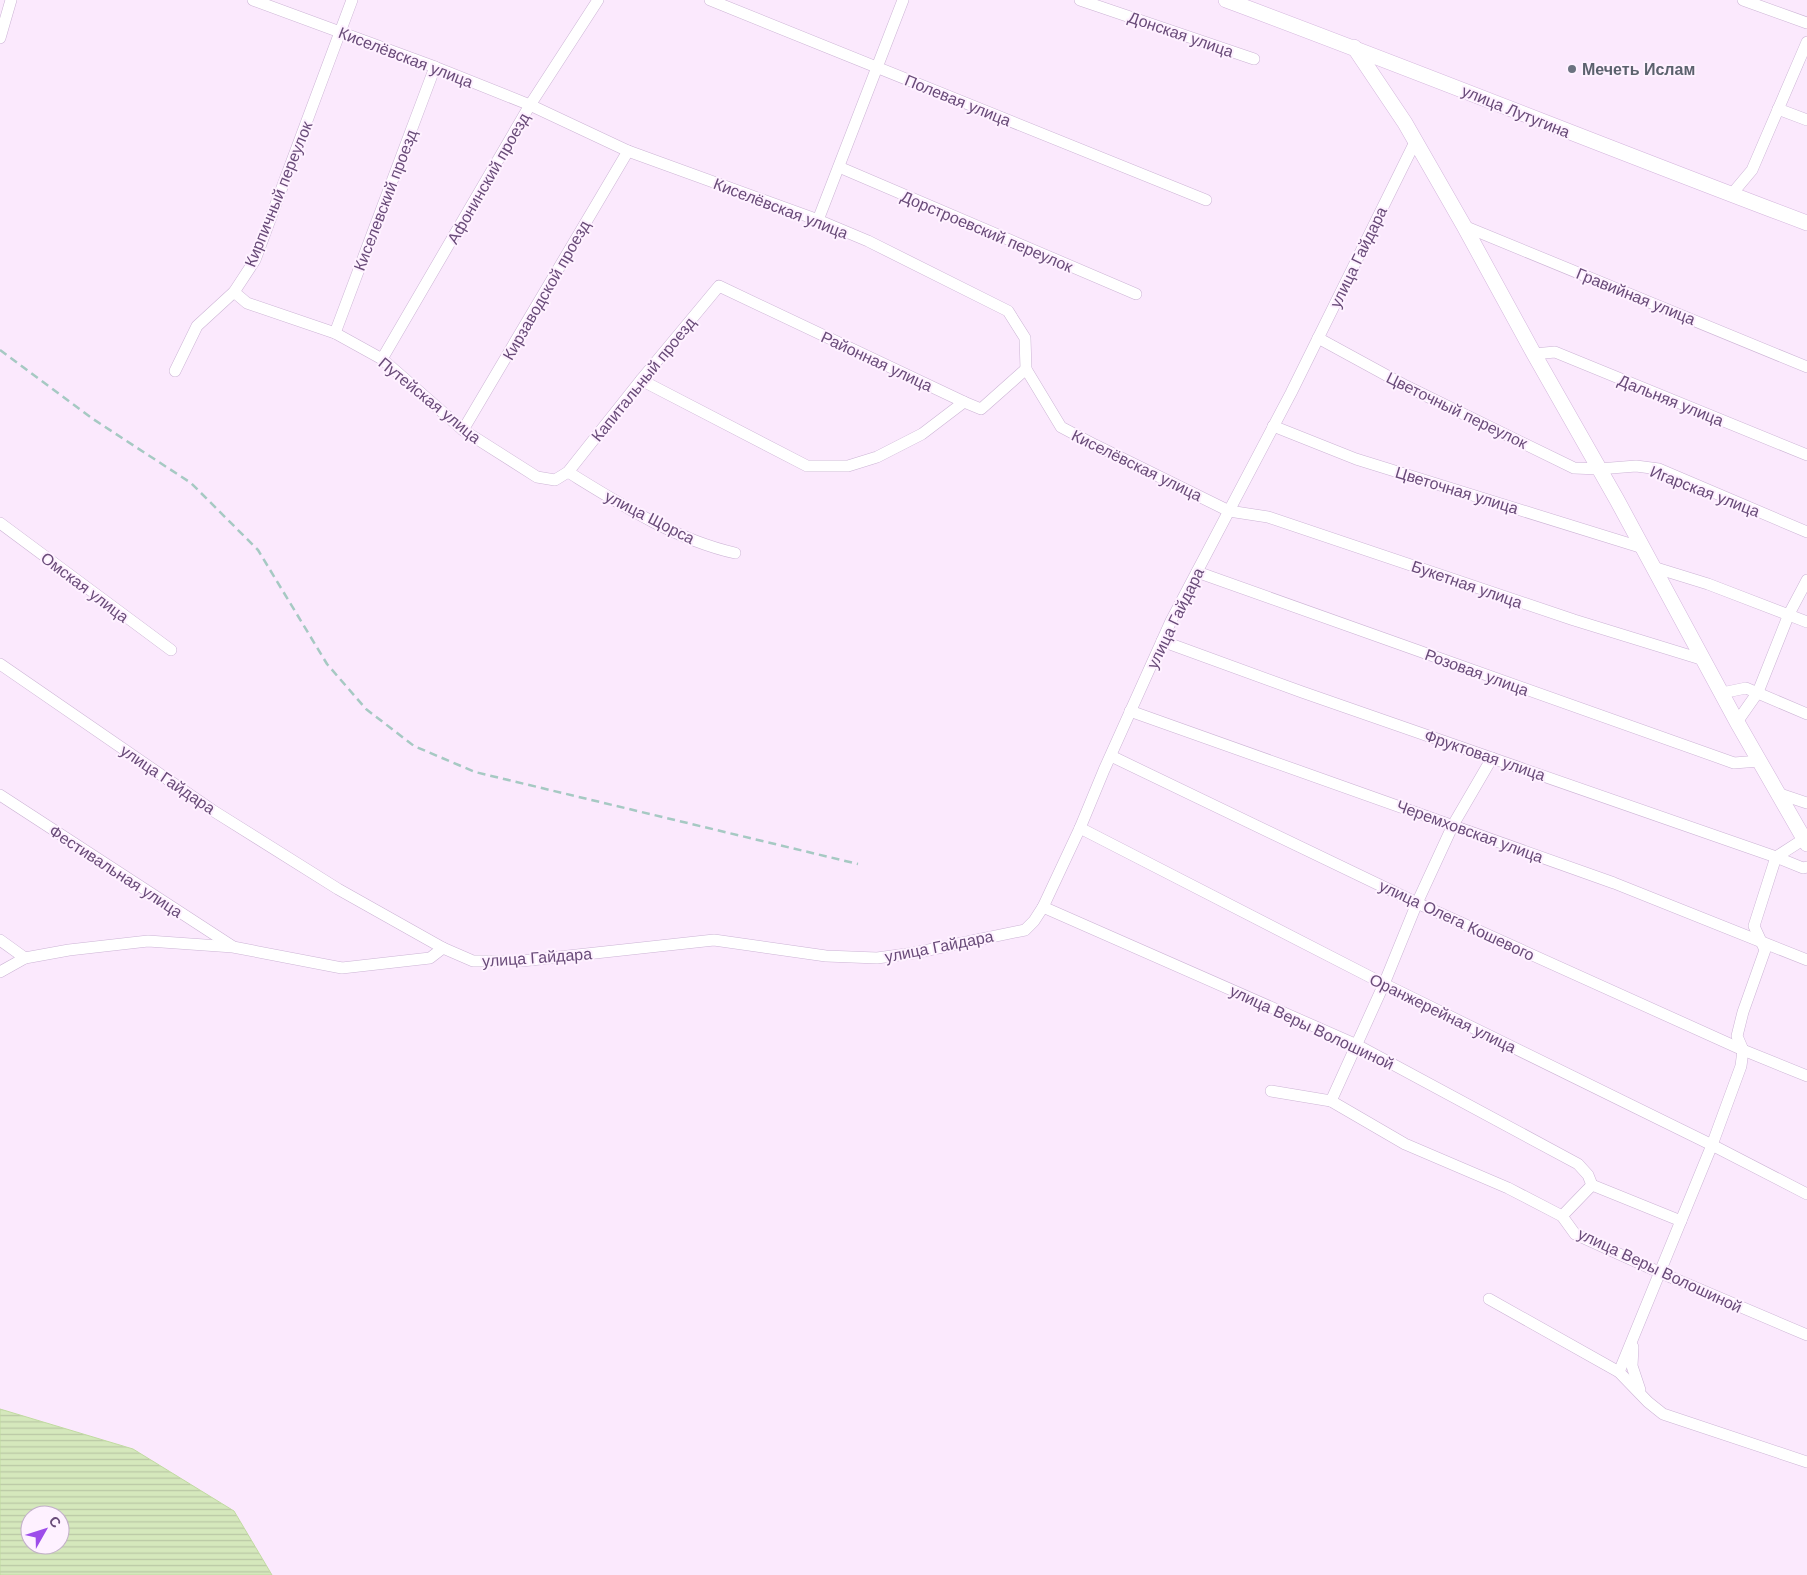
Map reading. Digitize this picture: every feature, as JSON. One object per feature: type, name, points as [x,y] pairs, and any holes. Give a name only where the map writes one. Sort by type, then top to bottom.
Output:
[{"type":"main road","name":"улица Лутугина","points":[[1226,0],[1354,48],[1635,159],[1807,223]]},
{"type":"main road","points":[[1354,48],[1405,123],[1464,226],[1653,566],[1737,722],[1806,841]]},
{"type":"street","points":[[0,38],[11,0]]},
{"type":"street","name":"Киселёвская улица","points":[[253,0],[435,67],[530,106],[628,151],[818,220],[868,241],[1008,312],[1025,338],[1026,368],[1061,427],[1095,446],[1229,511]]},
{"type":"street","name":"Кирпичный переулок","points":[[175,372],[197,326],[234,292],[255,260],[352,0]]},
{"type":"street","name":"Афонинский проезд","points":[[382,359],[530,106],[598,0]]},
{"type":"street","name":"Полевая улица","points":[[710,0],[1206,200]]},
{"type":"street","points":[[818,220],[903,0]]},
{"type":"street","name":"Донская улица","points":[[1080,0],[1254,59]]},
{"type":"street","points":[[1743,0],[1807,23]]},
{"type":"street","points":[[1731,195],[1752,170],[1807,42]]},
{"type":"street","name":"Киселевский проезд","points":[[335,333],[435,67]]},
{"type":"street","points":[[1778,109],[1807,120]]},
{"type":"street","name":"улица Гайдара","points":[[0,664],[212,810],[338,889],[443,948],[473,960],[497,962],[522,961],[714,940],[826,956],[877,958],[914,953],[1025,930],[1034,921],[1043,907],[1080,828],[1162,641],[1274,426],[1415,142]]},
{"type":"street","name":"Кирзаводской проезд","points":[[463,430],[628,151]]},
{"type":"street","name":"Дорстроевский переулок","points":[[839,167],[1136,294]]},
{"type":"street","name":"Гравийная улица","points":[[1464,226],[1807,367]]},
{"type":"street","name":"Районная улица","points":[[719,286],[964,402],[981,408],[1026,368]]},
{"type":"street","name":"Капитальный проезд","points":[[568,472],[719,286]]},
{"type":"street","name":"Путейская улица","points":[[234,292],[247,303],[335,333],[382,359],[463,430],[537,477],[555,480],[568,472]]},
{"type":"street","name":"Цветочный переулок","points":[[1318,338],[1406,386],[1574,468],[1599,469]]},
{"type":"street","name":"Дальняя улица","points":[[1534,354],[1555,352],[1807,455]]},
{"type":"street","points":[[641,380],[807,466],[848,466],[877,458],[922,434],[964,402]]},
{"type":"street","name":"Цветочная улица","points":[[1274,426],[1356,459],[1643,548]]},
{"type":"street","name":"Игарская улица","points":[[1599,469],[1636,466],[1659,469],[1807,532]]},
{"type":"street","name":"улица Щорса","points":[[568,472],[623,506],[680,535],[735,553]]},
{"type":"street","name":"Букетная улица","points":[[1229,511],[1268,517],[1574,620],[1704,660]]},
{"type":"street","name":"Омская улица","points":[[0,523],[170,650]]},
{"type":"street","points":[[1653,566],[1708,584],[1807,622]]},
{"type":"street","name":"Розовая улица","points":[[1197,572],[1734,764],[1759,761]]},
{"type":"street","points":[[1737,722],[1758,692],[1789,614],[1807,580]]},
{"type":"street","name":"Фруктовая улица","points":[[1162,641],[1803,868],[1807,867]]},
{"type":"street","points":[[1722,693],[1746,688],[1807,714]]},
{"type":"street","name":"Черемховская улица","points":[[1130,711],[1614,883],[1807,960]]},
{"type":"street","name":"улица Олега Кошевого","points":[[1111,756],[1417,903],[1743,1050],[1807,1076]]},
{"type":"street","points":[[1271,1091],[1331,1101],[1453,825],[1492,758]]},
{"type":"street","points":[[1777,793],[1807,803]]},
{"type":"street","name":"Фестивальная улица","points":[[0,795],[233,947]]},
{"type":"street","name":"Оранжерейная улица","points":[[1080,828],[1384,984],[1712,1145],[1807,1194]]},
{"type":"street","points":[[1619,1372],[1712,1145],[1740,1066],[1743,1050],[1737,1036],[1743,1012],[1765,950],[1754,926],[1776,857],[1806,841]]},
{"type":"street","name":"улица Веры Волошиной","points":[[1043,907],[1357,1045],[1578,1164],[1588,1175],[1592,1185]]},
{"type":"street","points":[[0,940],[25,958]]},
{"type":"street","points":[[0,972],[25,958],[69,950],[148,941],[233,947],[342,968],[430,958],[443,948]]},
{"type":"street","name":"улица Веры Волошиной","points":[[1331,1101],[1405,1144],[1508,1188],[1562,1216],[1575,1234],[1660,1273],[1807,1335]]},
{"type":"street","points":[[1562,1216],[1592,1185],[1681,1222]]},
{"type":"street","points":[[1489,1299],[1619,1372],[1648,1402],[1663,1414],[1807,1462]]},
{"type":"street","points":[[1633,1339],[1632,1366],[1638,1386],[1648,1402]]},
{"type":"shaded area","points":[[0,1409],[133,1449],[234,1511],[272,1575],[0,1575]]},
{"type":"railway","points":[[0,350],[93,419],[191,483],[258,550],[327,664],[366,709],[414,746],[475,772],[858,864]]},
{"type":"place","name":"Мечеть Ислам","points":[[1572,69]]}]
